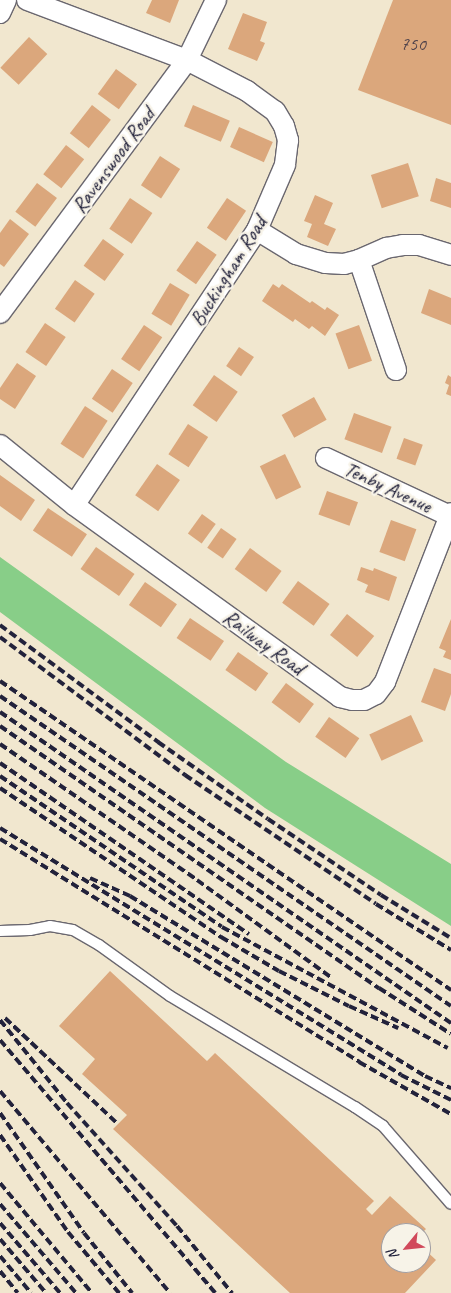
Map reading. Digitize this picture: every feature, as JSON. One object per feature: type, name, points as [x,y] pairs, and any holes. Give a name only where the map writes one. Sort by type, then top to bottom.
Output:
[{"type":"street","points":[[0,13],[6,0]]},
{"type":"street","name":"Buckingham Road","points":[[27,0],[187,60],[263,101],[275,111],[284,126],[288,140],[285,166],[257,230],[74,505]]},
{"type":"street","name":"Ravenswood Road","points":[[0,313],[187,60],[216,0]]},
{"type":"street","points":[[257,230],[296,254],[326,263],[344,264],[359,260],[386,248],[403,245],[419,245],[451,255]]},
{"type":"street","points":[[359,260],[396,370]]},
{"type":"street","name":"Railway Road","points":[[0,445],[74,505],[340,697],[352,700],[364,700],[376,694],[385,682],[450,514]]},
{"type":"street","name":"Tenby Avenue","points":[[326,458],[450,514]]},
{"type":"lane","points":[[0,931],[30,930],[50,926],[73,930],[99,945],[170,996],[355,1107],[383,1126],[451,1204]]},
{"type":"green space","points":[[0,557],[286,762],[451,864],[451,926],[265,808],[0,612]]},
{"type":"building","points":[[152,0],[179,0],[170,23],[146,13]]},
{"type":"building","points":[[393,0],[451,0],[451,125],[358,90]]},
{"type":"building","points":[[243,13],[267,22],[260,41],[265,43],[257,61],[228,49]]},
{"type":"building","points":[[29,37],[47,54],[19,85],[0,68]]},
{"type":"building","points":[[116,69],[137,84],[119,109],[98,94]]},
{"type":"building","points":[[92,105],[111,120],[89,148],[70,133]]},
{"type":"building","points":[[193,105],[230,121],[221,142],[184,126]]},
{"type":"building","points":[[239,127],[273,142],[264,162],[230,147]]},
{"type":"building","points":[[66,145],[84,159],[61,188],[43,174]]},
{"type":"building","points":[[160,156],[180,169],[161,198],[141,185]]},
{"type":"building","points":[[408,163],[419,196],[382,208],[371,175]]},
{"type":"building","points":[[436,178],[451,183],[451,208],[430,201]]},
{"type":"building","points":[[37,183],[57,198],[35,227],[15,212]]},
{"type":"building","points":[[315,195],[333,203],[324,224],[336,229],[328,246],[307,237],[312,224],[304,221]]},
{"type":"building","points":[[130,198],[152,213],[132,244],[109,229]]},
{"type":"building","points":[[227,198],[246,211],[226,241],[207,228]]},
{"type":"building","points":[[10,219],[29,234],[4,267],[0,264],[0,233]]},
{"type":"building","points":[[103,239],[124,254],[105,281],[84,266]]},
{"type":"building","points":[[197,241],[217,255],[196,284],[176,270]]},
{"type":"building","points":[[75,280],[95,294],[75,322],[55,309]]},
{"type":"building","points":[[170,283],[190,295],[171,326],[151,314]]},
{"type":"building","points":[[273,284],[279,288],[282,284],[310,303],[312,301],[325,310],[327,307],[339,315],[325,336],[312,326],[309,329],[295,319],[293,322],[262,301]]},
{"type":"building","points":[[429,289],[451,298],[451,325],[421,313]]},
{"type":"building","points":[[45,323],[66,337],[46,366],[25,352]]},
{"type":"building","points":[[144,325],[162,337],[139,371],[121,359]]},
{"type":"building","points":[[359,325],[372,361],[349,369],[336,334]]},
{"type":"building","points":[[239,347],[254,357],[241,376],[226,366]]},
{"type":"building","points":[[17,363],[36,376],[15,409],[0,399],[0,388]]},
{"type":"building","points":[[112,369],[133,383],[113,413],[92,399]]},
{"type":"building","points":[[214,375],[238,392],[217,422],[193,405]]},
{"type":"building","points":[[448,375],[451,377],[451,396],[446,394],[449,385],[445,383]]},
{"type":"building","points":[[314,397],[327,420],[294,438],[282,415]]},
{"type":"building","points":[[85,406],[108,421],[83,458],[60,444]]},
{"type":"building","points":[[354,413],[392,427],[382,453],[344,439]]},
{"type":"building","points":[[188,424],[208,437],[189,467],[168,454]]},
{"type":"building","points":[[404,438],[423,445],[415,466],[396,459]]},
{"type":"building","points":[[285,454],[301,487],[276,500],[260,466]]},
{"type":"building","points":[[157,464],[180,480],[158,511],[135,495]]},
{"type":"building","points":[[0,475],[35,500],[21,521],[0,506]]},
{"type":"building","points":[[327,491],[358,502],[349,526],[318,514]]},
{"type":"building","points":[[48,508],[87,534],[72,557],[33,530]]},
{"type":"building","points":[[202,514],[216,524],[202,543],[188,533]]},
{"type":"building","points":[[391,520],[416,529],[405,561],[379,552]]},
{"type":"building","points":[[221,528],[237,539],[223,559],[207,548]]},
{"type":"building","points":[[96,547],[135,574],[119,596],[81,569]]},
{"type":"building","points":[[250,548],[282,571],[266,592],[235,569]]},
{"type":"building","points":[[361,567],[373,571],[374,568],[397,577],[389,601],[365,592],[368,585],[357,580]]},
{"type":"building","points":[[298,581],[330,604],[314,626],[282,603]]},
{"type":"building","points":[[145,582],[177,604],[161,627],[129,605]]},
{"type":"building","points":[[347,614],[374,636],[357,657],[330,635]]},
{"type":"building","points":[[190,618],[224,641],[211,661],[177,638]]},
{"type":"building","points":[[451,619],[451,660],[443,657],[446,651],[439,648]]},
{"type":"building","points":[[238,652],[268,673],[256,691],[225,670]]},
{"type":"building","points":[[434,668],[451,674],[451,694],[445,711],[421,702]]},
{"type":"building","points":[[286,683],[314,704],[300,723],[272,702]]},
{"type":"building","points":[[411,715],[423,741],[382,761],[369,734]]},
{"type":"building","points":[[329,717],[359,738],[346,758],[315,737]]},
{"type":"building","points":[[110,971],[207,1061],[215,1053],[374,1201],[366,1209],[372,1215],[390,1196],[419,1223],[381,1223],[381,1273],[424,1273],[405,1293],[290,1293],[113,1129],[127,1115],[82,1074],[95,1059],[59,1026]]},
{"type":"building","points":[[431,1255],[436,1260],[431,1265]]},
{"type":"railway","points":[[0,625],[158,742],[268,819],[381,895],[451,938]]},
{"type":"railway","points":[[0,637],[185,775],[376,904],[451,950]]},
{"type":"railway","points":[[0,681],[451,990]]},
{"type":"railway","points":[[0,696],[451,1006]]},
{"type":"railway","points":[[0,712],[451,1023]]},
{"type":"railway","points":[[0,726],[379,988],[451,1034]]},
{"type":"railway","points":[[0,744],[197,880],[332,978]]},
{"type":"railway","points":[[0,763],[249,934]]},
{"type":"railway","points":[[0,776],[222,927],[448,1048]]},
{"type":"railway","points":[[0,788],[221,937],[279,971],[398,1028]]},
{"type":"railway","points":[[0,828],[401,1075],[451,1100]]},
{"type":"railway","points":[[0,839],[359,1062],[451,1114]]},
{"type":"railway","points":[[90,878],[130,896],[425,1076],[451,1088]]},
{"type":"railway","points":[[5,1018],[118,1124]]},
{"type":"railway","points":[[0,1020],[67,1103],[177,1226],[232,1293]]},
{"type":"railway","points":[[0,1040],[215,1293]]},
{"type":"railway","points":[[0,1091],[170,1293]]},
{"type":"railway","points":[[0,1113],[84,1233],[132,1293]]},
{"type":"railway","points":[[0,1135],[68,1232],[119,1293]]},
{"type":"railway","points":[[0,1183],[92,1293]]},
{"type":"railway","points":[[0,1204],[76,1293]]},
{"type":"railway","points":[[0,1223],[60,1293]]},
{"type":"railway","points":[[0,1239],[46,1293]]},
{"type":"railway","points":[[0,1256],[31,1293]]},
{"type":"railway","points":[[0,1271],[18,1293]]}]
